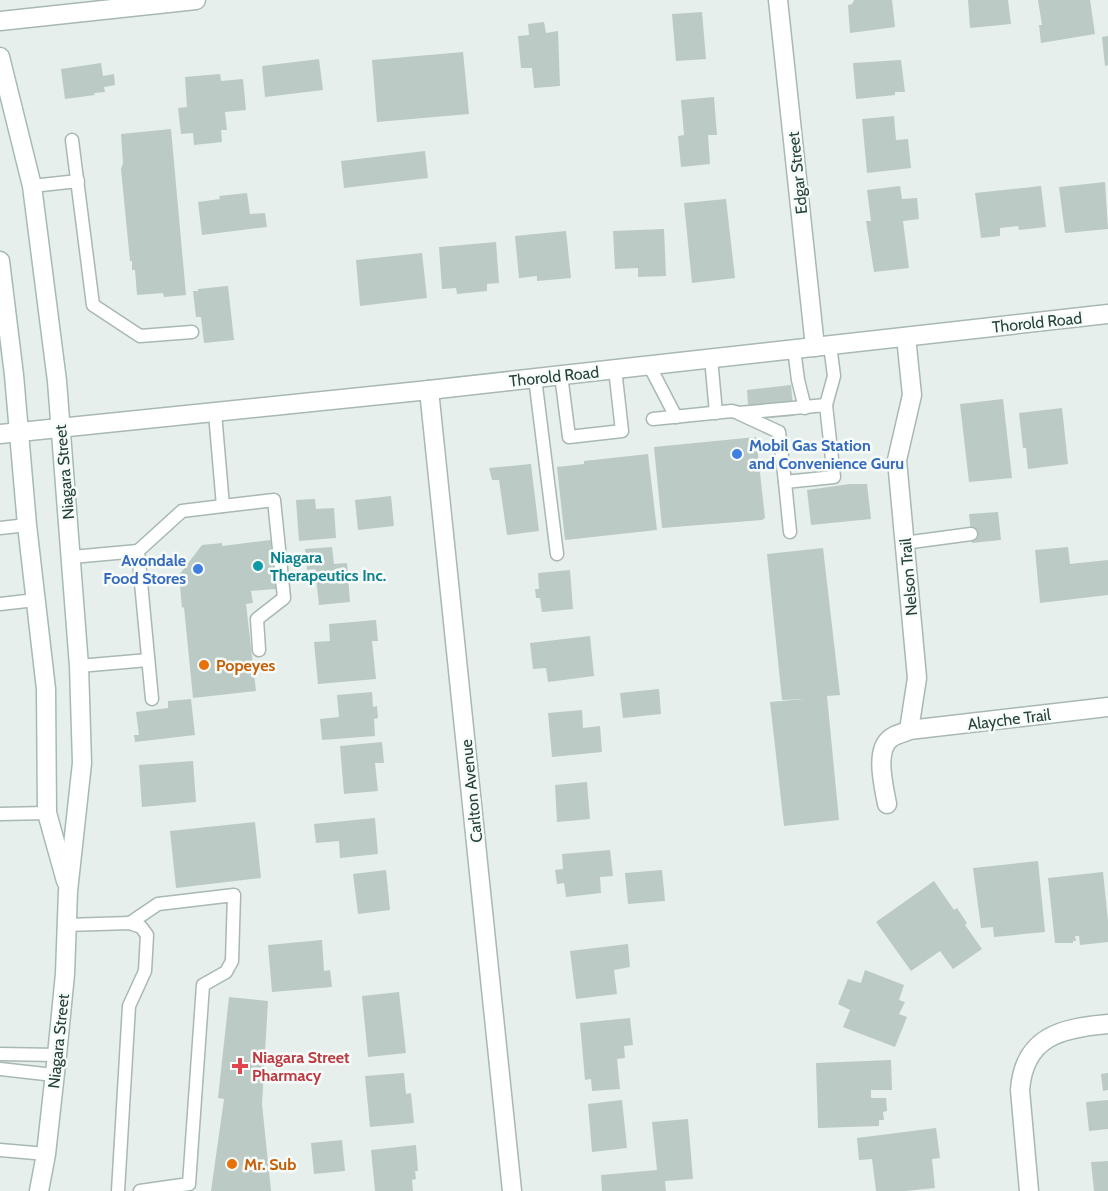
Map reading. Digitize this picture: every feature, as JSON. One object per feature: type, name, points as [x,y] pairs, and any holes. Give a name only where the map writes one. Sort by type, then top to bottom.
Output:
[{"type":"street","points":[[0,21],[196,0]]},
{"type":"street","name":"Edgar Street","points":[[778,0],[823,346]]},
{"type":"street","name":"Niagara Street","points":[[0,57],[33,186],[57,381],[79,666],[82,763],[68,891],[65,974],[57,1055],[46,1154],[39,1191]]},
{"type":"street","name":"Niagara Street","points":[[0,261],[46,689],[47,813],[68,891]]},
{"type":"street","name":"Thorold Road","points":[[0,434],[429,390],[1108,314]]},
{"type":"street","name":"Nelson Trail","points":[[906,337],[912,395],[897,460],[917,678],[909,730]]},
{"type":"street","name":"Carlton Avenue","points":[[429,390],[513,1191]]},
{"type":"street","name":"Alayche Trail","points":[[909,730],[1108,707]]},
{"type":"street","points":[[887,804],[881,766],[884,747],[890,738],[909,730]]},
{"type":"street","points":[[1029,1191],[1020,1090],[1021,1074],[1026,1063],[1041,1044],[1062,1031],[1074,1027],[1108,1024]]},
{"type":"lane","points":[[72,140],[93,305],[140,336],[192,332]]},
{"type":"lane","points":[[33,186],[78,181]]},
{"type":"lane","points":[[785,482],[834,477],[826,405],[834,376],[823,346]]},
{"type":"lane","points":[[794,349],[805,408]]},
{"type":"lane","points":[[711,358],[716,412]]},
{"type":"lane","points":[[649,365],[676,417]]},
{"type":"lane","points":[[561,375],[569,437],[622,431],[615,369]]},
{"type":"lane","points":[[535,378],[557,554]]},
{"type":"lane","points":[[739,413],[826,405]]},
{"type":"lane","points":[[653,419],[732,411],[779,432],[790,532]]},
{"type":"lane","points":[[214,413],[223,506]]},
{"type":"lane","points":[[72,557],[138,551],[182,511],[274,500],[284,598],[257,619],[259,650]]},
{"type":"lane","points":[[0,528],[27,525]]},
{"type":"lane","points":[[904,543],[971,534]]},
{"type":"lane","points":[[138,551],[152,699]]},
{"type":"lane","points":[[0,604],[35,600]]},
{"type":"lane","points":[[79,666],[148,660]]},
{"type":"lane","points":[[0,814],[47,813]]},
{"type":"lane","points":[[130,923],[158,904],[234,895],[232,961],[226,972],[203,984],[189,1184],[140,1191]]},
{"type":"lane","points":[[66,924],[130,923],[141,927],[147,935],[145,971],[129,1006],[118,1191]]},
{"type":"lane","points":[[0,1054],[57,1055]]},
{"type":"lane","points":[[0,1069],[54,1075]]},
{"type":"lane","points":[[0,1150],[46,1154]]},
{"type":"building","points":[[854,0],[892,0],[895,27],[850,33],[848,5]]},
{"type":"building","points":[[968,0],[1008,0],[1011,24],[970,28]]},
{"type":"building","points":[[1038,0],[1090,0],[1095,34],[1041,43],[1039,25],[1042,25]]},
{"type":"building","points":[[702,12],[706,59],[676,61],[672,14]]},
{"type":"building","points":[[544,22],[546,33],[558,31],[560,86],[534,88],[532,68],[521,68],[518,36],[529,35],[528,24]]},
{"type":"building","points":[[1108,36],[1108,65],[1105,66],[1102,37]]},
{"type":"building","points":[[463,52],[469,114],[377,122],[372,60]]},
{"type":"building","points":[[319,59],[323,90],[265,97],[262,66]]},
{"type":"building","points":[[901,60],[905,92],[856,99],[853,63]]},
{"type":"building","points":[[101,63],[103,76],[114,74],[115,85],[104,87],[105,92],[94,93],[95,95],[65,99],[61,69]]},
{"type":"building","points":[[220,74],[221,81],[243,79],[246,110],[225,112],[227,130],[221,130],[222,142],[194,145],[193,133],[181,134],[178,108],[187,107],[185,77]]},
{"type":"building","points":[[714,97],[717,135],[708,135],[710,164],[681,167],[678,136],[684,135],[681,100]]},
{"type":"building","points":[[894,116],[896,140],[908,139],[911,168],[867,173],[862,119]]},
{"type":"building","points":[[171,129],[186,295],[164,297],[163,293],[137,295],[135,270],[132,270],[132,261],[130,261],[121,169],[123,163],[121,134]]},
{"type":"building","points":[[425,151],[428,178],[344,188],[341,161]]},
{"type":"building","points":[[1105,182],[1108,229],[1065,233],[1059,187]]},
{"type":"building","points":[[900,186],[902,199],[917,198],[919,219],[903,221],[909,268],[874,272],[866,221],[871,221],[867,190]]},
{"type":"building","points":[[1041,186],[1046,227],[1019,230],[1018,226],[1000,228],[1000,236],[981,238],[975,193]]},
{"type":"building","points":[[247,193],[250,214],[265,213],[267,227],[202,235],[198,202],[220,199],[219,196]]},
{"type":"building","points":[[726,199],[735,278],[692,283],[684,203]]},
{"type":"building","points":[[664,229],[666,276],[638,277],[638,268],[615,269],[613,231]]},
{"type":"building","points":[[566,231],[571,278],[537,281],[537,276],[519,278],[515,236]]},
{"type":"building","points":[[496,242],[499,283],[487,284],[487,291],[457,294],[456,288],[442,289],[439,247]]},
{"type":"building","points":[[422,253],[427,298],[360,306],[356,260]]},
{"type":"building","points":[[228,286],[234,340],[204,343],[201,317],[196,317],[193,291]]},
{"type":"building","points":[[791,385],[794,416],[749,420],[747,390]]},
{"type":"building","points":[[1003,399],[1012,478],[969,482],[960,404]]},
{"type":"building","points":[[1062,408],[1068,464],[1028,469],[1019,413]]},
{"type":"building","points":[[756,437],[765,518],[662,528],[654,447]]},
{"type":"building","points":[[648,454],[657,530],[565,540],[557,467],[584,464],[584,461]]},
{"type":"building","points":[[531,464],[539,531],[507,535],[499,480],[492,480],[489,468]]},
{"type":"building","points":[[867,484],[871,519],[811,525],[807,490]]},
{"type":"building","points":[[391,496],[394,526],[358,530],[355,500]]},
{"type":"building","points":[[315,499],[316,509],[334,508],[336,538],[299,541],[296,500]]},
{"type":"building","points":[[998,512],[1001,540],[972,543],[969,514]]},
{"type":"building","points":[[271,540],[276,589],[251,591],[253,603],[246,604],[256,691],[193,698],[179,575],[202,545],[222,543],[222,546]]},
{"type":"building","points":[[332,547],[334,564],[347,563],[350,602],[319,605],[315,569],[307,570],[305,549]]},
{"type":"building","points":[[1068,547],[1070,564],[1108,560],[1108,595],[1040,603],[1035,550]]},
{"type":"building","points":[[823,548],[840,695],[827,696],[839,820],[784,826],[770,702],[804,699],[782,700],[767,554]]},
{"type":"building","points":[[570,570],[573,609],[542,612],[540,598],[536,598],[535,589],[539,589],[538,573]]},
{"type":"building","points":[[376,620],[378,641],[372,641],[376,679],[318,684],[314,642],[330,641],[329,624]]},
{"type":"building","points":[[590,636],[594,676],[548,682],[546,668],[533,669],[530,643]]},
{"type":"building","points":[[659,689],[661,714],[623,718],[620,693]]},
{"type":"building","points":[[372,692],[373,707],[377,706],[378,718],[374,719],[375,736],[322,740],[320,719],[339,717],[337,695]]},
{"type":"building","points":[[191,699],[195,735],[135,742],[134,735],[139,735],[136,712],[168,708],[168,701]]},
{"type":"building","points":[[582,710],[583,728],[600,726],[602,752],[552,757],[548,713]]},
{"type":"building","points":[[382,742],[384,763],[375,763],[378,791],[344,794],[340,746]]},
{"type":"building","points":[[193,761],[196,802],[142,807],[139,765]]},
{"type":"building","points":[[587,782],[590,819],[557,822],[555,785]]},
{"type":"building","points":[[375,818],[378,854],[340,858],[339,841],[316,843],[314,824]]},
{"type":"building","points":[[255,822],[261,878],[176,888],[170,831]]},
{"type":"building","points":[[610,850],[613,876],[600,877],[601,893],[566,897],[564,883],[557,884],[555,870],[563,869],[562,854]]},
{"type":"building","points":[[1038,861],[1045,932],[994,937],[993,927],[981,928],[973,868]]},
{"type":"building","points":[[386,870],[390,910],[358,914],[353,874]]},
{"type":"building","points":[[662,870],[665,901],[628,904],[625,873]]},
{"type":"building","points":[[1103,872],[1108,942],[1080,945],[1079,936],[1075,936],[1076,941],[1073,943],[1055,943],[1048,878]]},
{"type":"building","points":[[934,881],[954,910],[957,908],[967,923],[965,925],[982,949],[953,969],[940,951],[911,971],[876,922]]},
{"type":"building","points":[[322,940],[324,971],[330,970],[332,987],[272,992],[268,945]]},
{"type":"building","points":[[628,944],[630,967],[614,970],[617,994],[576,999],[570,951]]},
{"type":"building","points":[[865,970],[904,985],[899,1000],[905,1002],[899,1014],[907,1017],[895,1047],[843,1027],[850,1010],[838,1004],[848,979],[861,983]]},
{"type":"building","points":[[399,992],[406,1053],[368,1057],[362,996]]},
{"type":"building","points":[[229,997],[268,1001],[262,1104],[271,1191],[211,1191],[224,1099],[218,1098]]},
{"type":"building","points":[[630,1018],[633,1045],[624,1046],[625,1058],[617,1059],[620,1089],[592,1091],[591,1079],[585,1080],[580,1023]]},
{"type":"building","points":[[891,1060],[892,1090],[871,1090],[871,1098],[886,1098],[887,1111],[883,1112],[884,1120],[879,1120],[879,1126],[818,1128],[816,1063]]},
{"type":"building","points":[[404,1073],[406,1094],[411,1093],[414,1123],[370,1127],[365,1076]]},
{"type":"building","points":[[1108,1073],[1108,1090],[1103,1091],[1101,1074]]},
{"type":"building","points":[[622,1100],[627,1148],[592,1152],[588,1104]]},
{"type":"building","points":[[1108,1100],[1108,1129],[1089,1131],[1086,1102]]},
{"type":"building","points":[[688,1119],[693,1179],[665,1181],[666,1191],[602,1191],[601,1175],[657,1170],[652,1122]]},
{"type":"building","points":[[936,1128],[940,1158],[932,1159],[935,1188],[876,1191],[872,1159],[859,1160],[857,1138]]},
{"type":"building","points":[[342,1140],[345,1171],[314,1174],[311,1143]]},
{"type":"building","points":[[416,1145],[418,1171],[415,1171],[416,1179],[412,1180],[413,1191],[375,1191],[371,1150]]},
{"type":"building","points":[[1108,1161],[1108,1191],[1094,1191],[1091,1162]]},
{"type":"place","name":"Mobil Gas Station and Convenience Guru","points":[[737,454]]},
{"type":"place","name":"Niagara Therapeutics Inc.","points":[[258,566]]},
{"type":"place","name":"Avondale Food Stores","points":[[198,569]]},
{"type":"place","name":"Popeyes","points":[[204,665]]},
{"type":"place","name":"Niagara Street Pharmacy","points":[[240,1066]]},
{"type":"place","name":"Mr. Sub","points":[[232,1164]]}]
